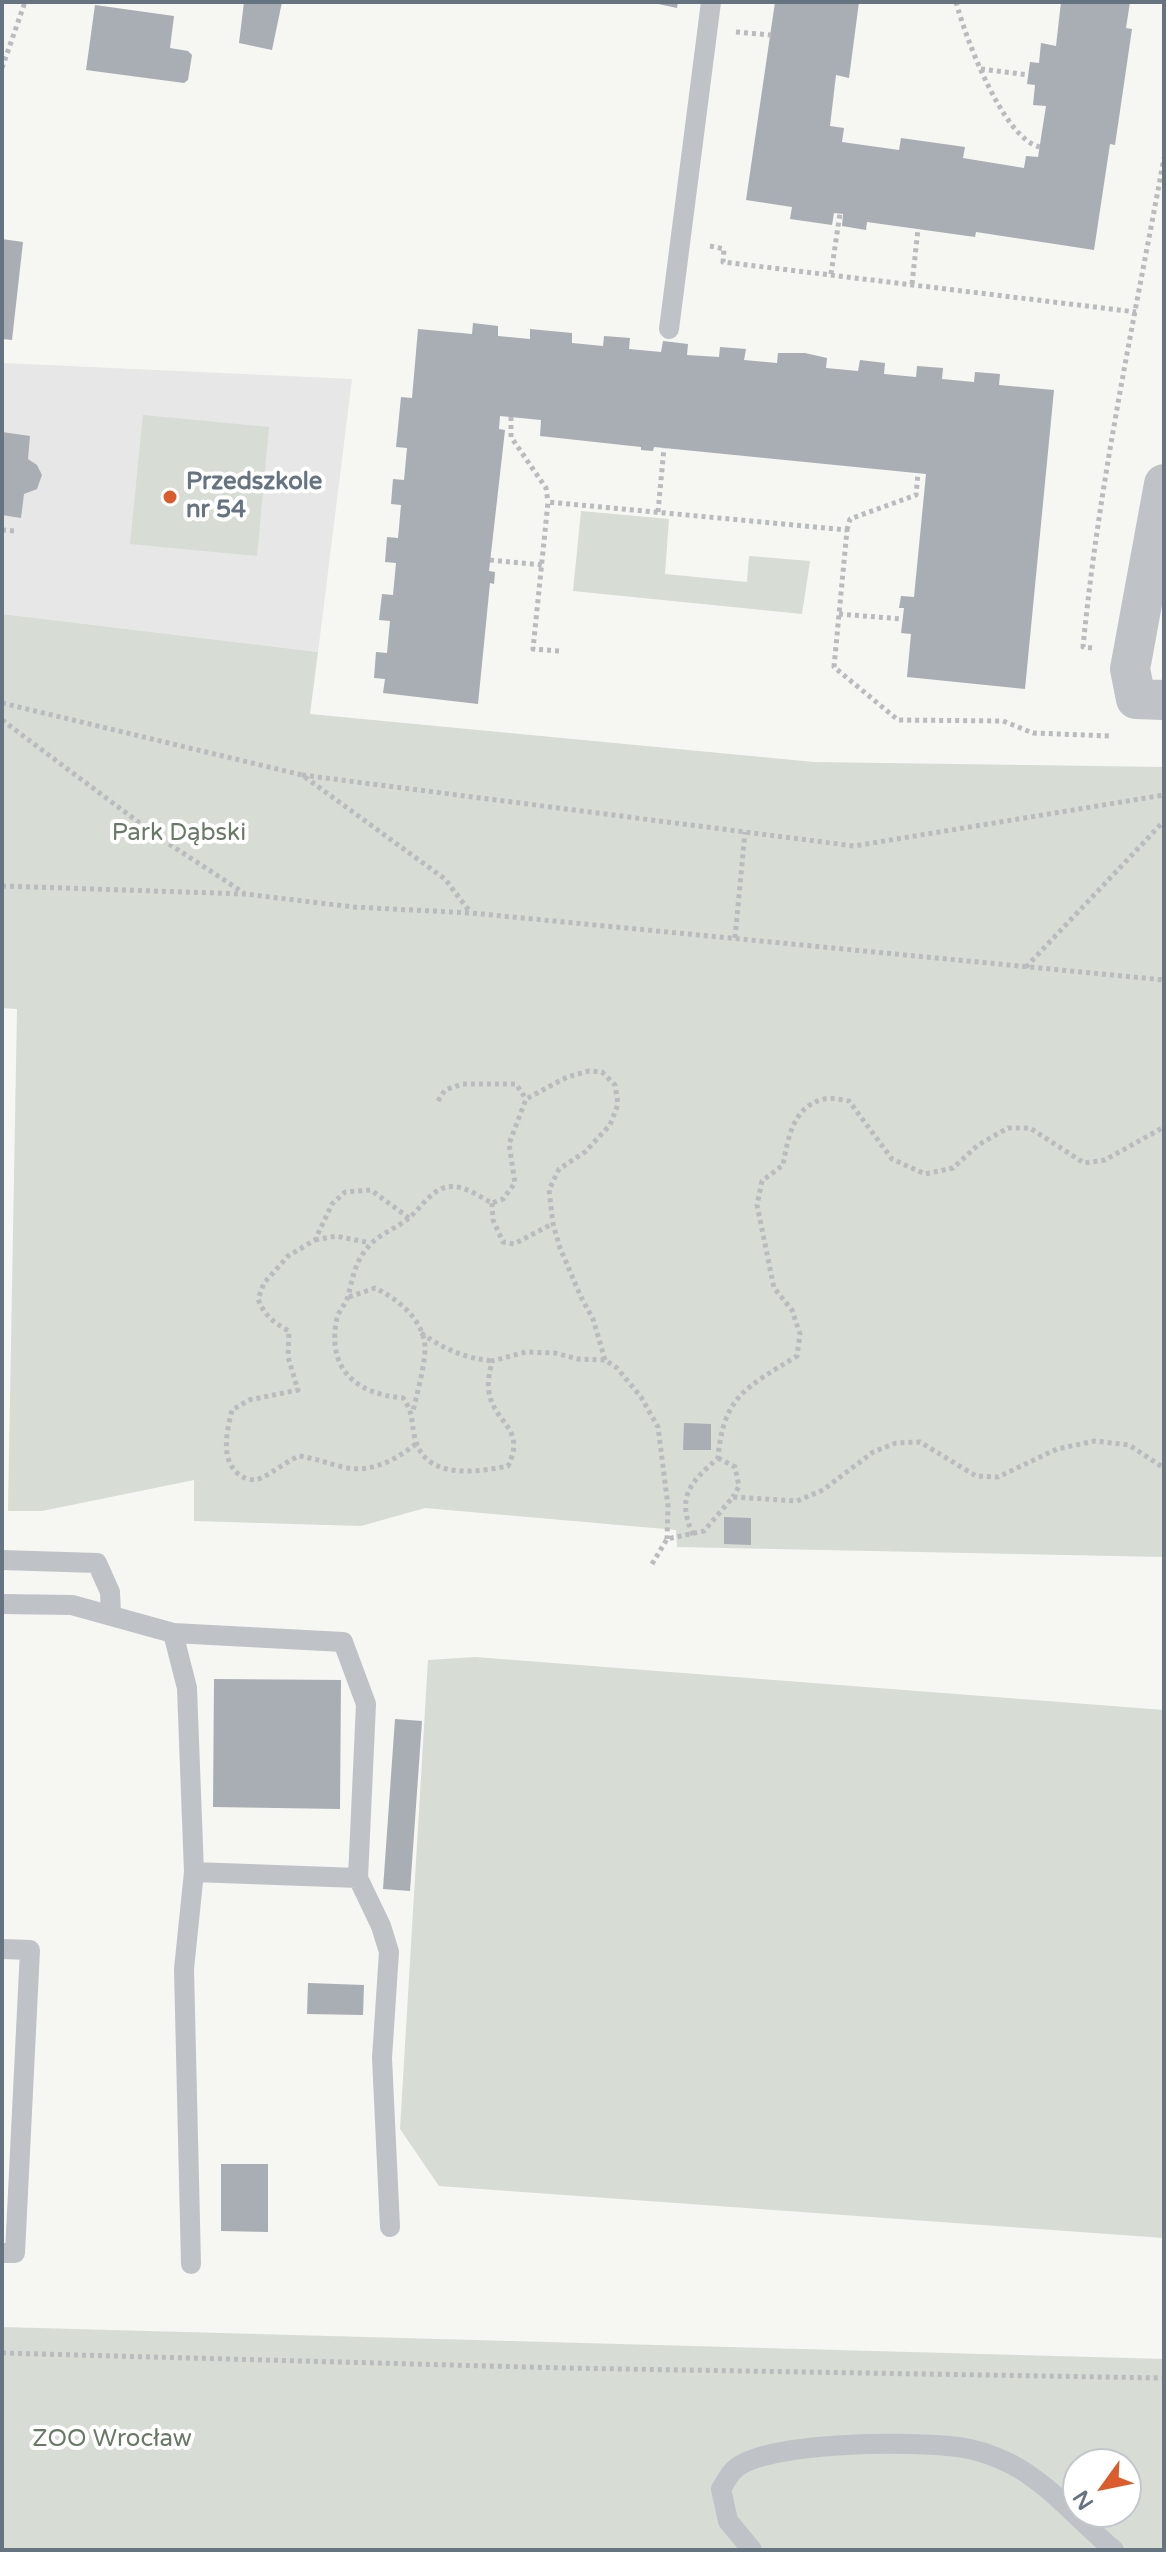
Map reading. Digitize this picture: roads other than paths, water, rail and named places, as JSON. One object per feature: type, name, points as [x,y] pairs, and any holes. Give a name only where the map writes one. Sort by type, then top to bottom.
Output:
[{"type":"street","points":[[1164,484],[1130,669],[1136,699],[1164,700]]},
{"type":"lane","points":[[669,329],[711,2]]},
{"type":"lane","points":[[2,1560],[97,1563],[110,1592],[111,1614]]},
{"type":"lane","points":[[2,1604],[72,1605],[173,1633],[343,1642],[366,1704],[358,1878],[381,1926],[389,1952],[382,2058],[390,2227]]},
{"type":"lane","points":[[173,1633],[187,1688],[194,1872],[184,1969],[191,2264]]},
{"type":"lane","points":[[194,1872],[358,1878]]},
{"type":"lane","points":[[2,1949],[30,1950],[15,2253],[2,2253]]},
{"type":"lane","points":[[752,2550],[728,2521],[721,2489],[735,2468],[772,2453],[828,2447],[904,2445],[958,2447],[1010,2463],[1047,2489],[1114,2550]]},
{"type":"place","name":"Przedszkole nr 54","points":[[170,497]]},
{"type":"park label","name":"Park Dąbski","points":[[179,834]]},
{"type":"park label","name":"ZOO Wrocław","points":[[112,2440]]}]
